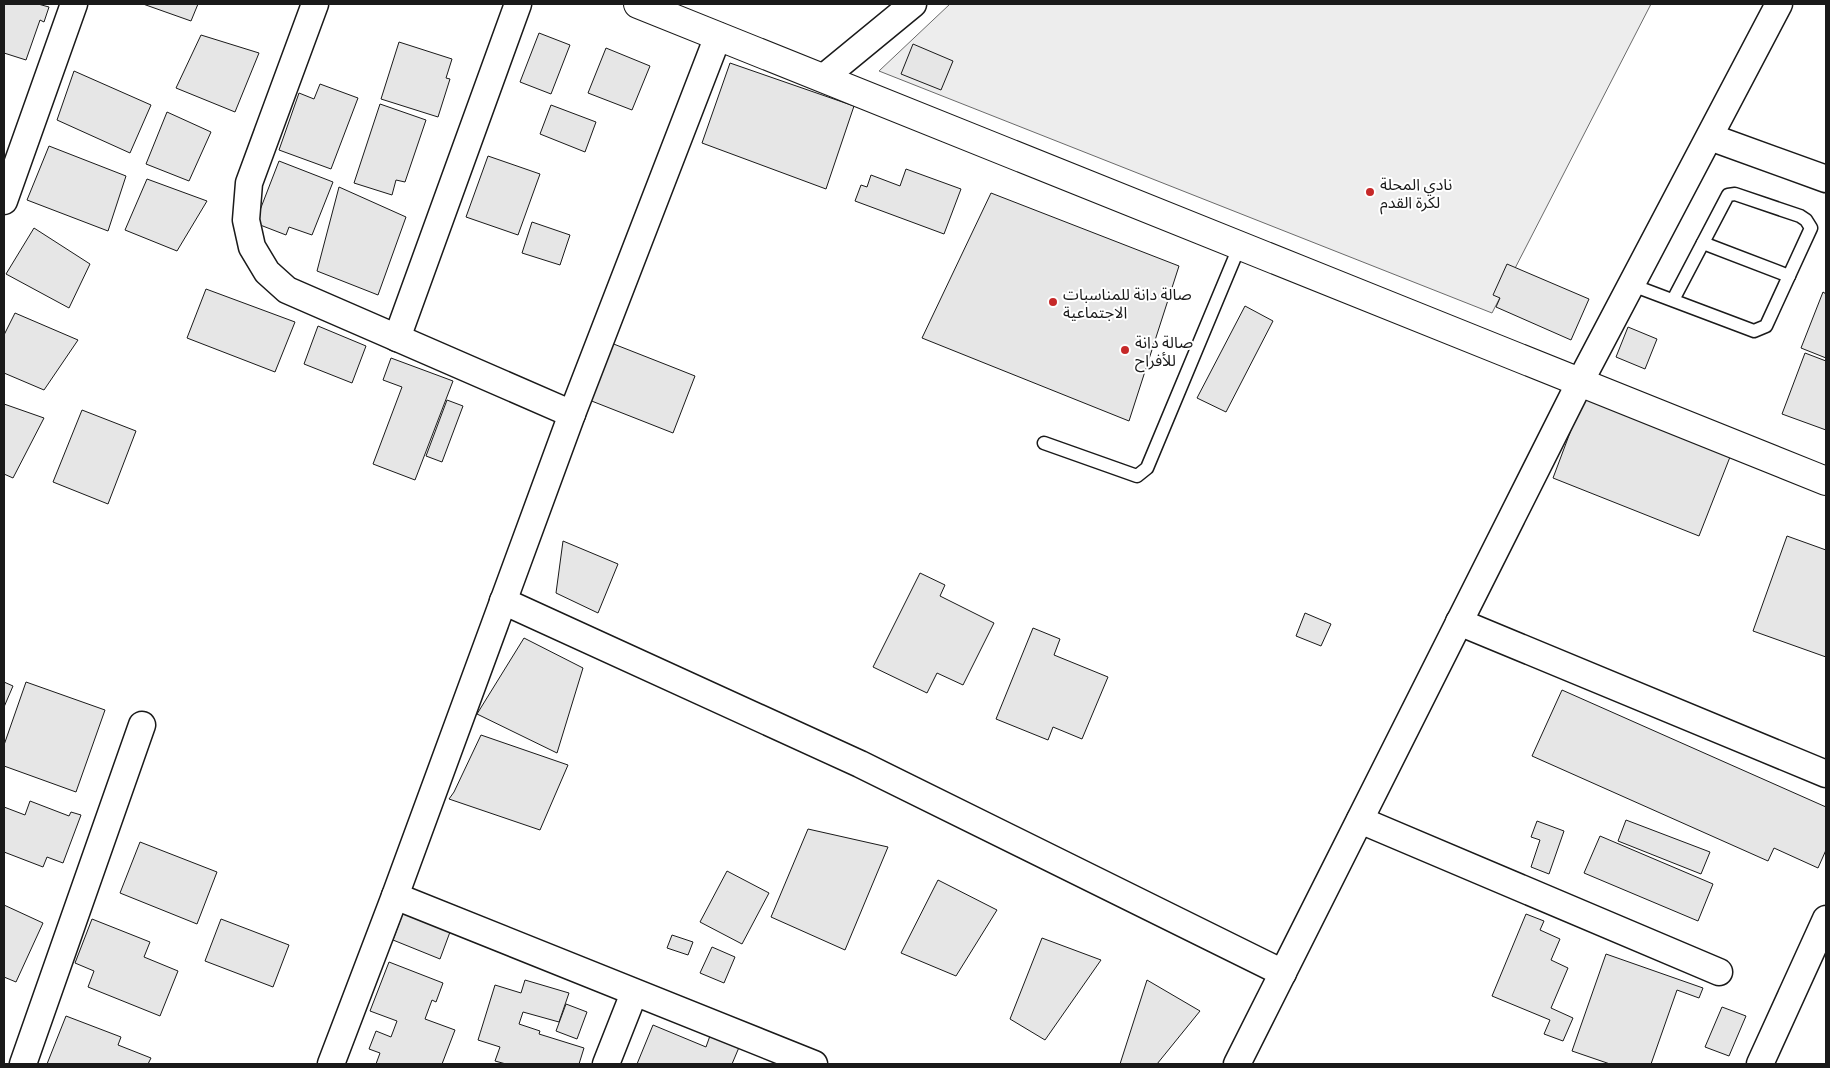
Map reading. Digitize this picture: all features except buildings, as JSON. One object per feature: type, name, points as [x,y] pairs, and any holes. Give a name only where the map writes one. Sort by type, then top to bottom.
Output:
[{"type":"street","points":[[4,201],[74,4]]},
{"type":"street","points":[[315,4],[249,183],[246,220],[252,247],[266,272],[287,290],[572,414]]},
{"type":"street","points":[[396,338],[518,4]]},
{"type":"street","points":[[638,4],[1826,481]]},
{"type":"street","points":[[823,78],[913,4]]},
{"type":"street","points":[[1237,1064],[1580,382],[1780,4]]},
{"type":"street","points":[[331,1064],[395,896],[572,414],[718,36]]},
{"type":"street","points":[[1710,136],[1826,179]]},
{"type":"street","points":[[503,601],[860,764],[1283,973]]},
{"type":"street","points":[[1460,622],[1826,774]]},
{"type":"street","points":[[23,1064],[142,725]]},
{"type":"street","points":[[1360,820],[1719,972]]},
{"type":"street","points":[[395,896],[814,1064]]},
{"type":"street","points":[[1760,1064],[1826,919]]},
{"type":"street","points":[[606,1064],[634,993]]},
{"type":"lane","points":[[1632,285],[1754,331],[1766,326],[1811,228],[1806,220],[1800,216],[1735,194],[1728,195],[1672,300]]},
{"type":"lane","points":[[1703,243],[1789,276]]},
{"type":"lane","points":[[1044,443],[1137,476],[1147,468],[1240,245]]},
{"type":"shaded area","name":"نادي المحلة لكرة القدم","points":[[950,4],[1651,4],[1492,313],[879,71]]},
{"type":"place","name":"نادي المحلة لكرة القدم","points":[[1370,192]]},
{"type":"place","name":"صالة دانة للمناسبات الاجتماعية","points":[[1053,302]]},
{"type":"place","name":"صالة دانة للأفراح","points":[[1125,350]]}]
